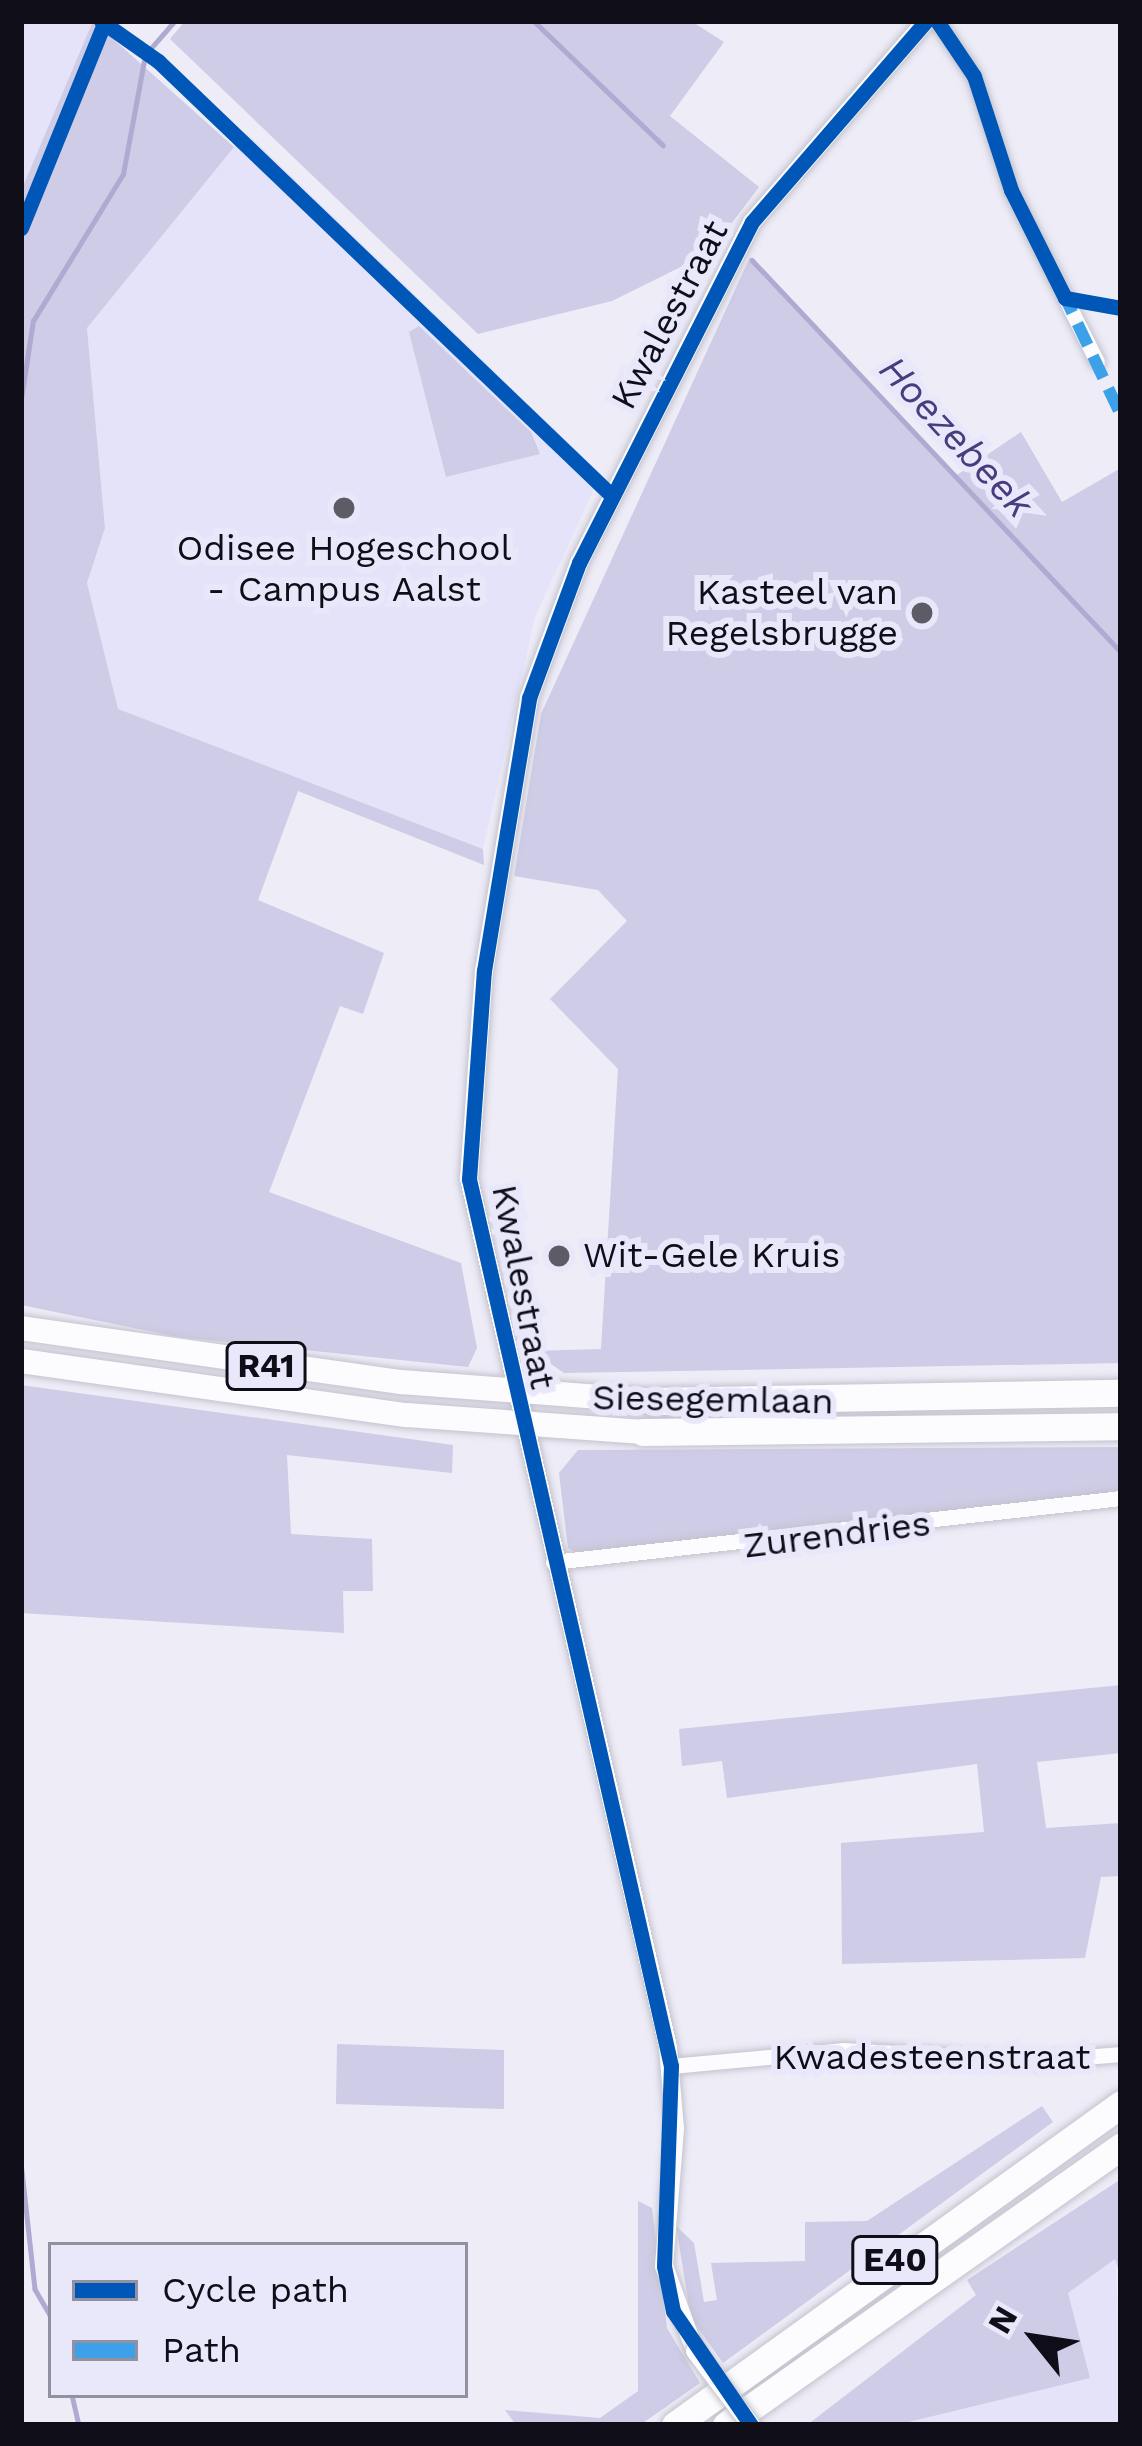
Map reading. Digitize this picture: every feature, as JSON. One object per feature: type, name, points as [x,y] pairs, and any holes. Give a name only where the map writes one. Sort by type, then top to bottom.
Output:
[{"type":"highway","name":"Siesegemlaan","points":[[21,1328],[512,1393],[652,1401],[1121,1393]]},
{"type":"highway","name":"Siesegemlaan","points":[[21,1361],[521,1425],[643,1432],[1121,1426]]},
{"type":"highway","name":"E40","points":[[676,2425],[1121,2104]]},
{"type":"highway","name":"E40","points":[[726,2425],[1121,2146]]},
{"type":"street","name":"Kwalestraat","points":[[751,2425],[695,2351],[664,2266],[671,2066],[512,1393],[469,1179],[484,971],[529,698],[579,563],[752,222],[926,21]]},
{"type":"street","points":[[938,21],[974,76],[1011,190],[1097,362]]},
{"type":"street","name":"Zurendries","points":[[553,1562],[1121,1498]]},
{"type":"street","name":"Kwadesteenstraat","points":[[671,2066],[842,2050],[1037,2061],[1121,2054]]},
{"type":"shaded area","points":[[21,21],[93,21],[21,191]]},
{"type":"shaded area","points":[[93,21],[234,147],[87,328],[105,528],[87,583],[118,709],[483,849],[484,865],[298,791],[258,900],[384,953],[363,1014],[340,1006],[269,1192],[461,1263],[477,1348],[468,1367],[178,1337],[21,1305],[21,191]]},
{"type":"shaded area","points":[[185,21],[691,21],[724,42],[670,116],[759,187],[709,253],[612,301],[478,334],[170,39]]},
{"type":"shaded area","name":"Odisee Hogeschool - Campus Aalst","points":[[247,133],[601,474],[535,617],[483,849],[118,710],[87,583],[105,528],[87,328],[171,211]]},
{"type":"shaded area","points":[[750,257],[954,477],[1021,432],[1062,502],[1121,468],[1121,1363],[564,1373],[532,1351],[601,1349],[618,1069],[550,999],[627,921],[598,890],[514,876],[541,714]]},
{"type":"shaded area","points":[[419,326],[531,432],[540,454],[446,477],[409,332]]},
{"type":"shaded area","points":[[21,1385],[453,1445],[452,1473],[287,1455],[291,1534],[372,1539],[373,1591],[343,1591],[344,1633],[21,1613]]},
{"type":"shaded area","points":[[1121,1447],[1121,1493],[588,1559],[568,1548],[559,1473],[578,1450]]},
{"type":"shaded area","points":[[1121,1685],[1121,1753],[1037,1762],[1046,1828],[1121,1823],[1121,1876],[1101,1877],[1085,1958],[842,1964],[841,1843],[984,1832],[977,1764],[727,1798],[722,1761],[682,1766],[679,1729]]},
{"type":"shaded area","points":[[337,2044],[504,2050],[504,2109],[336,2104]]},
{"type":"shaded area","points":[[1042,2106],[1053,2122],[723,2363],[691,2318],[676,2226],[694,2243],[704,2302],[717,2300],[711,2263],[805,2261],[805,2222],[867,2221]]},
{"type":"shaded area","points":[[1121,2179],[1121,2278],[1115,2259],[1068,2293],[1090,2378],[896,2425],[807,2425],[976,2295],[967,2280]]},
{"type":"shaded area","points":[[638,2201],[652,2208],[667,2328],[700,2383],[640,2425],[516,2425],[505,2410],[600,2418],[638,2391]]},
{"type":"shaded area","points":[[1116,2258],[1121,2425],[896,2425],[1068,2293]]},
{"type":"waterway","name":"Hoezebeek","points":[[152,47],[175,21]]},
{"type":"waterway","name":"Hoezebeek","points":[[534,21],[663,145]]},
{"type":"waterway","points":[[21,399],[33,321],[123,174],[144,61]]},
{"type":"waterway","name":"Hoezebeek","points":[[752,260],[1121,652]]},
{"type":"waterway","points":[[21,2162],[35,2289],[48,2312]]},
{"type":"waterway","points":[[73,2398],[79,2425]]},
{"type":"marked path","points":[[1062,291],[1121,415]]},
{"type":"cycle path","points":[[101,21],[158,61],[611,495]]},
{"type":"cycle path","points":[[21,228],[105,21]]},
{"type":"cycle path","points":[[751,2425],[673,2311],[664,2266],[671,2066],[469,1179],[484,971],[529,698],[579,563],[752,222],[926,21]]},
{"type":"cycle path","points":[[937,21],[974,76],[1011,190],[1065,298],[1121,308]]},
{"type":"place","name":"Odisee Hogeschool - Campus Aalst","points":[[344,508]]},
{"type":"place","name":"Kasteel van Regelsbrugge","points":[[922,613]]},
{"type":"place","name":"Wit-Gele Kruis","points":[[559,1256]]}]
